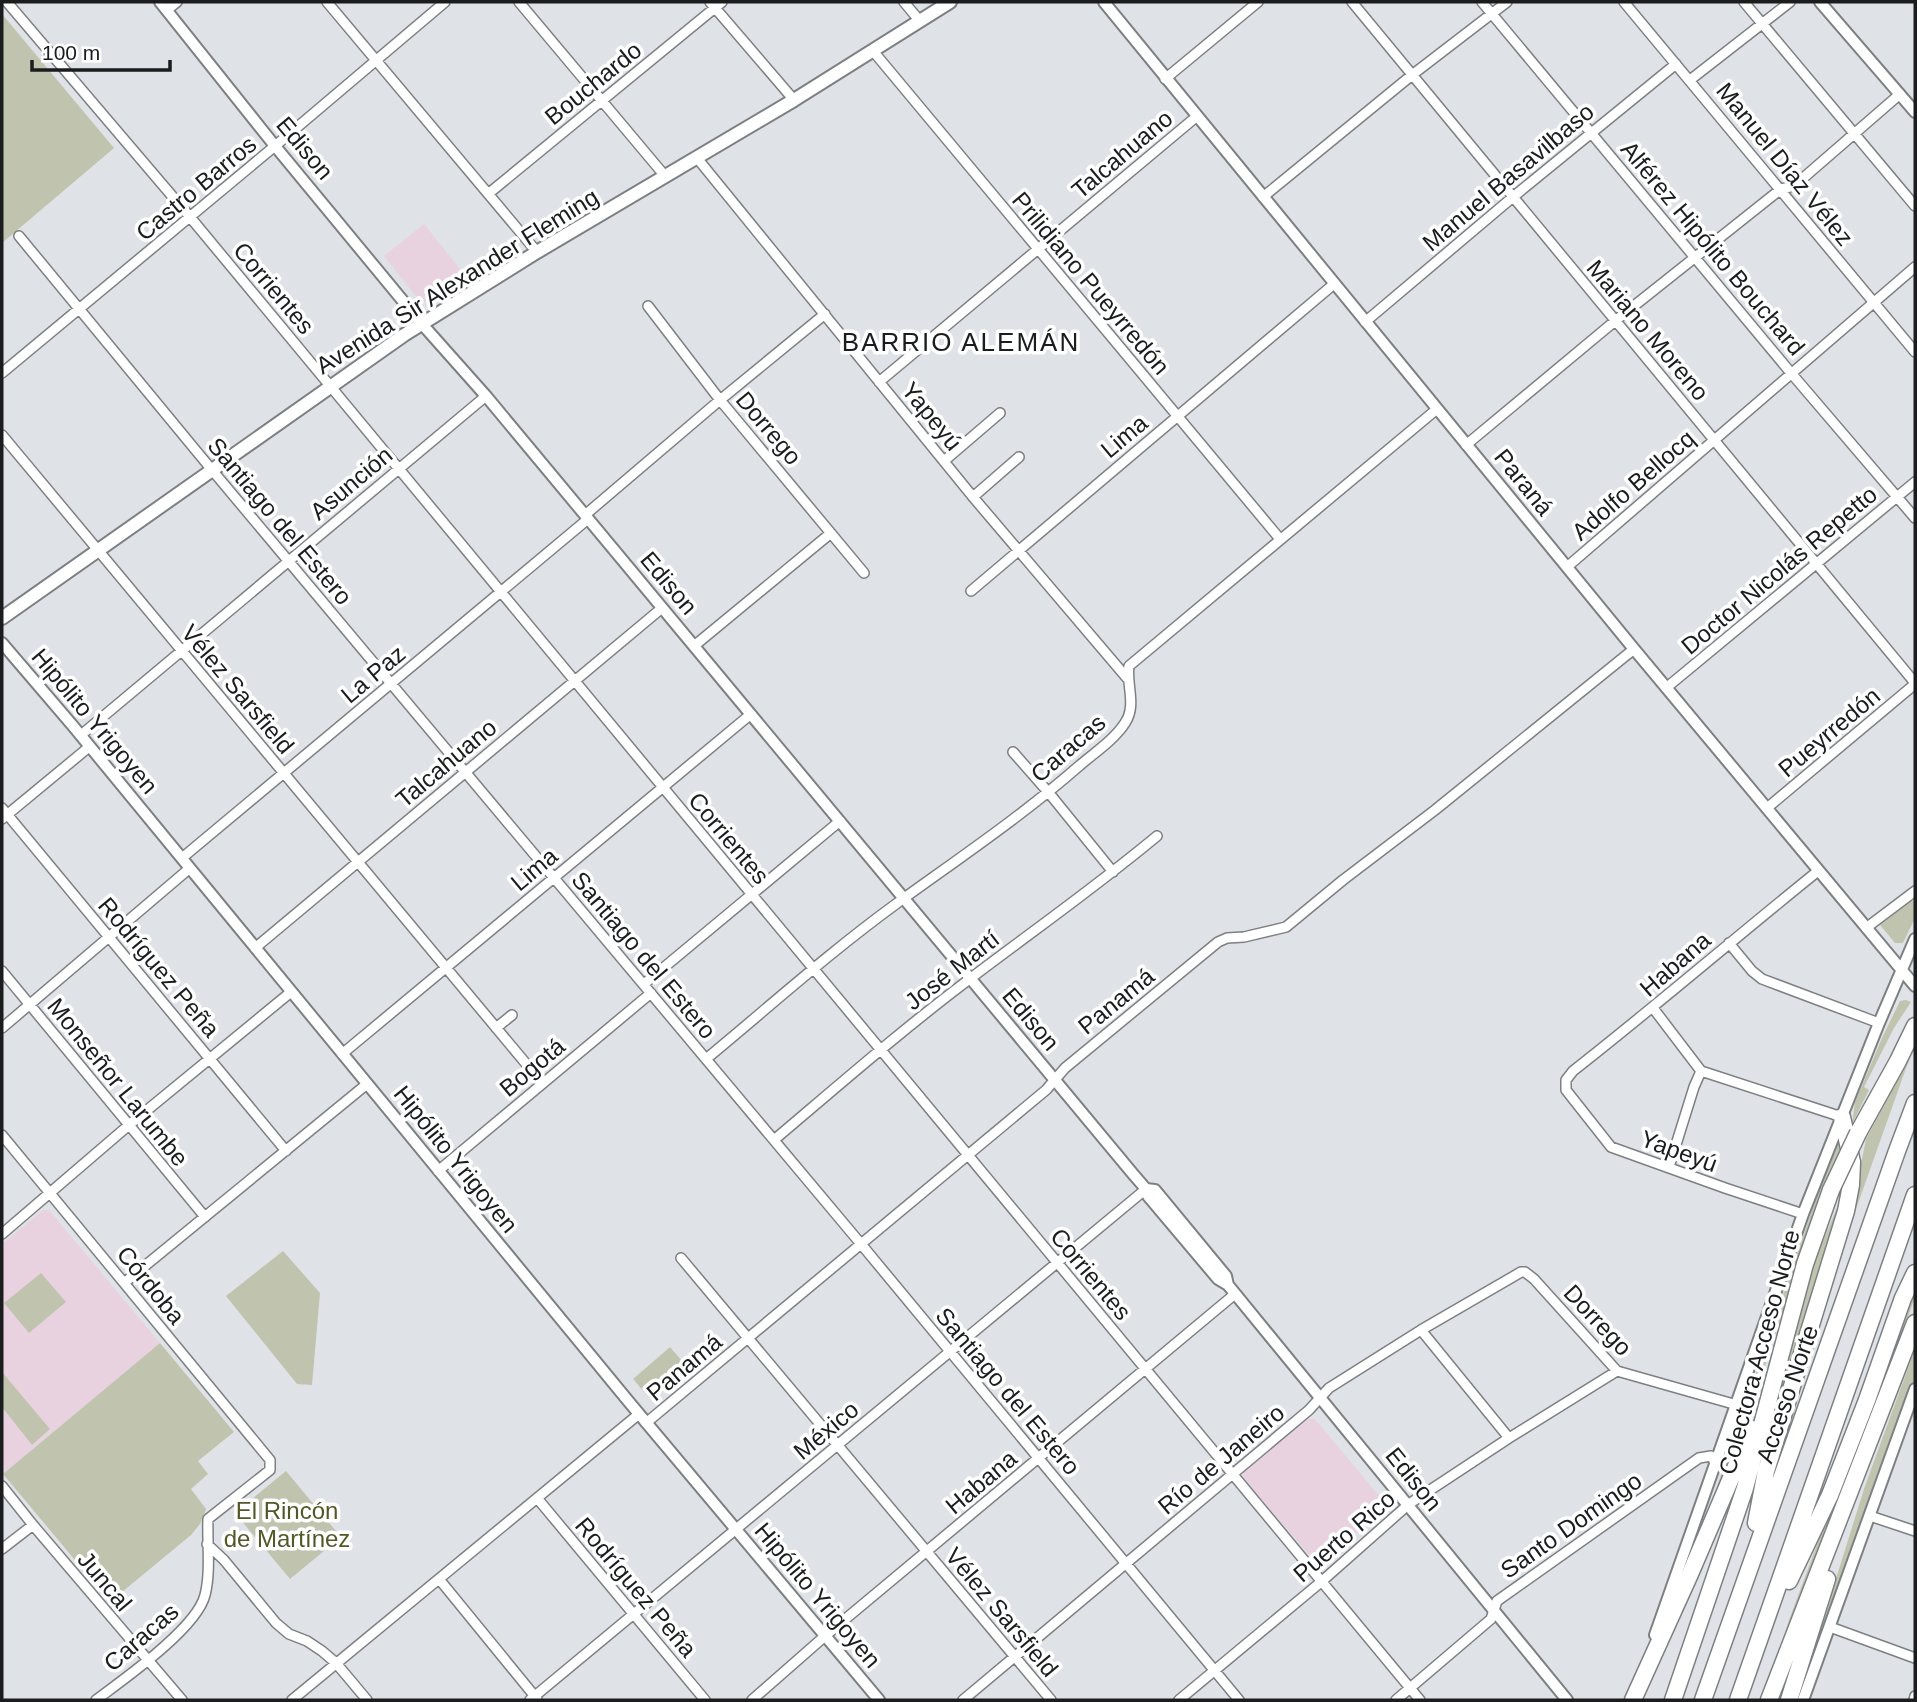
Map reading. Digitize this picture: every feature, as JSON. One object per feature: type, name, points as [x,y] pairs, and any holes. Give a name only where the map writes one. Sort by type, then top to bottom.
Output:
[{"type":"highway","name":"Colectora Acceso Norte","points":[[1673,1700],[1745,1488],[1805,1264],[1831,1190],[1915,1026]]},
{"type":"highway","name":"Acceso Norte","points":[[1703,1700],[1915,1103]]},
{"type":"highway","points":[[1746,1576],[1766,1471],[1846,1211],[1852,1162],[1842,1117]]},
{"type":"highway","points":[[1738,1700],[1915,1195]]},
{"type":"highway","points":[[1753,1656],[1830,1495],[1903,1298],[1915,1273]]},
{"type":"highway","points":[[1769,1700],[1915,1323]]},
{"type":"highway","points":[[1633,1700],[1737,1466],[1781,1355]]},
{"type":"highway","points":[[1789,1700],[1867,1450]]},
{"type":"main road","name":"Avenida Sir Alexander Fleming","points":[[2,618],[422,324],[537,252],[794,100],[950,2]]},
{"type":"street","name":"Corrientes","points":[[7,2],[190,217],[1420,1700]]},
{"type":"street","points":[[164,6],[177,2]]},
{"type":"street","points":[[327,2],[537,252]]},
{"type":"street","name":"Castro Barros","points":[[2,373],[444,2]]},
{"type":"street","points":[[519,2],[665,176]]},
{"type":"street","points":[[904,2],[919,20]]},
{"type":"street","name":"Paraná","points":[[1104,2],[1666,688],[1915,986]]},
{"type":"street","points":[[1166,79],[1258,2]]},
{"type":"street","name":"Mariano Moreno","points":[[1352,2],[1915,684]]},
{"type":"street","name":"Alférez Hipólito Bouchard","points":[[1482,2],[1915,518]]},
{"type":"street","points":[[1263,197],[1412,75],[1507,2]]},
{"type":"street","name":"Manuel Díaz Vélez","points":[[1624,2],[1915,352]]},
{"type":"street","points":[[1744,2],[1915,206]]},
{"type":"street","points":[[1690,80],[1790,2]]},
{"type":"street","points":[[1820,2],[1915,112]]},
{"type":"street","points":[[716,4],[794,100]]},
{"type":"street","name":"Bouchardo","points":[[488,194],[716,4]]},
{"type":"street","name":"Edison","points":[[164,6],[422,324],[486,396],[1054,1080],[1146,1189],[1154,1190],[1190,1231],[1226,1276],[1231,1289],[1567,1700]]},
{"type":"street","name":"Prilidiano Pueyrredón","points":[[873,51],[1280,539]]},
{"type":"street","name":"Manuel Basavilbaso","points":[[1365,321],[1676,64]]},
{"type":"street","points":[[1466,445],[1615,321],[1781,189],[1794,186],[1900,94]]},
{"type":"street","name":"Talcahuano","points":[[879,382],[1196,117]]},
{"type":"street","name":"Yapeyú","points":[[697,158],[973,497],[1127,678]]},
{"type":"street","name":"Santiago del Estero","points":[[19,236],[862,1244],[1239,1700]]},
{"type":"street","name":"Adolfo Bellocq","points":[[1567,567],[1915,267]]},
{"type":"street","name":"Lima","points":[[971,591],[1334,284]]},
{"type":"street","name":"Dorrego","points":[[648,306],[720,400],[864,573]]},
{"type":"street","name":"La Paz","points":[[182,858],[501,592],[720,400],[825,314]]},
{"type":"street","name":"Asunción","points":[[80,735],[486,396]]},
{"type":"street","points":[[1127,678],[1129,666],[1437,409]]},
{"type":"street","points":[[944,461],[1000,414]]},
{"type":"street","name":"Vélez Sarsfield","points":[[2,435],[528,1066]]},
{"type":"street","points":[[973,497],[1019,457]]},
{"type":"street","name":"Doctor Nicolás Repetto","points":[[1666,688],[1915,482]]},
{"type":"street","points":[[694,646],[831,533]]},
{"type":"street","name":"Talcahuano","points":[[256,948],[662,608]]},
{"type":"street","name":"Hipólito Yrigoyen","points":[[2,642],[643,1419],[879,1700]]},
{"type":"street","name":"Panamá","points":[[292,1700],[537,1498],[748,1339],[1046,1090],[1065,1068],[1218,942],[1286,927],[1634,649]]},
{"type":"street","name":"Caracas","points":[[706,1059],[904,899],[1049,793],[1116,733],[1127,720],[1132,699],[1127,678]]},
{"type":"street","name":"Pueyrredón","points":[[1767,808],[1915,684]]},
{"type":"street","name":"Lima","points":[[342,1054],[751,714]]},
{"type":"street","points":[[4,814],[89,747]]},
{"type":"street","points":[[1013,752],[1113,872]]},
{"type":"street","name":"Rodríguez Peña","points":[[4,814],[286,1151]]},
{"type":"street","points":[[644,985],[840,821]]},
{"type":"street","name":"José Martí","points":[[774,1140],[880,1050],[1157,836]]},
{"type":"street","points":[[2,1028],[190,868]]},
{"type":"street","name":"Habana","points":[[1566,1090],[1566,1080],[1573,1071],[1818,871]]},
{"type":"street","points":[[1866,928],[1915,891]]},
{"type":"street","points":[[1633,1700],[1803,1214],[1915,939]]},
{"type":"street","points":[[1729,943],[1762,979],[1879,1023]]},
{"type":"street","name":"Monseñor Larumbe","points":[[2,971],[205,1217]]},
{"type":"street","points":[[2,1234],[291,992]]},
{"type":"street","name":"Bogotá","points":[[438,1171],[651,993]]},
{"type":"street","points":[[1653,1008],[1701,1071],[1842,1117]]},
{"type":"street","points":[[496,1028],[512,1016]]},
{"type":"street","points":[[1669,1167],[1701,1071]]},
{"type":"street","points":[[124,1283],[367,1084]]},
{"type":"street","name":"Yapeyú","points":[[1566,1090],[1611,1147],[1803,1214]]},
{"type":"street","name":"Córdoba","points":[[2,1135],[270,1460]]},
{"type":"street","name":"México","points":[[535,1699],[1146,1189]]},
{"type":"street","name":"Vélez Sarsfield","points":[[681,1258],[1051,1700]]},
{"type":"street","name":"Dorrego","points":[[1521,1272],[1534,1279],[1617,1371],[1737,1405]]},
{"type":"street","name":"Río de Janeiro","points":[[963,1700],[1309,1410],[1329,1388],[1521,1272]]},
{"type":"street","name":"Habana","points":[[752,1700],[825,1636],[1146,1370],[1231,1289]]},
{"type":"street","points":[[1421,1330],[1509,1438]]},
{"type":"street","name":"Puerto Rico","points":[[1179,1700],[1321,1582],[1409,1504],[1617,1371]]},
{"type":"street","points":[[1803,1700],[1915,1389]]},
{"type":"street","name":"Santo Domingo","points":[[1396,1700],[1491,1619],[1497,1601],[1699,1458],[1713,1458],[1715,1465]]},
{"type":"street","name":"Caracas","points":[[96,1700],[147,1661],[200,1609],[207,1582],[208,1519],[270,1470],[270,1460]]},
{"type":"street","name":"Juncal","points":[[2,1486],[182,1700]]},
{"type":"street","name":"Rodríguez Peña","points":[[537,1498],[705,1700]]},
{"type":"street","points":[[1870,1516],[1915,1531]]},
{"type":"street","points":[[2,1549],[33,1525]]},
{"type":"street","points":[[207,1544],[224,1560],[276,1623],[322,1651],[367,1700]]},
{"type":"street","points":[[439,1579],[535,1699]]},
{"type":"street","points":[[1830,1627],[1915,1658]]},
{"type":"shaded area","points":[[424,224],[464,274],[422,304],[384,256]]},
{"type":"shaded area","points":[[43,1210],[49,1210],[160,1343],[3,1474],[2,1244]]},
{"type":"shaded area","points":[[1307,1419],[1315,1419],[1385,1503],[1384,1510],[1320,1564],[1316,1563],[1243,1478],[1244,1471]]},
{"type":"green space","points":[[2,14],[114,148],[2,243]]},
{"type":"green space","points":[[1910,901],[1915,901],[1915,918],[1903,943],[1895,943],[1880,925]]},
{"type":"green space","points":[[1900,1001],[1911,1002],[1894,1028],[1864,1087],[1869,1090],[1852,1124],[1855,1102],[1882,1038]]},
{"type":"green space","points":[[1910,1057],[1834,1271],[1866,1139]]},
{"type":"green space","points":[[1839,1132],[1846,1142],[1808,1234],[1747,1421],[1696,1547]]},
{"type":"green space","points":[[1844,1191],[1751,1495],[1815,1260]]},
{"type":"green space","points":[[283,1251],[320,1293],[312,1385],[297,1384],[226,1296]]},
{"type":"green space","points":[[41,1273],[66,1302],[29,1333],[4,1303]]},
{"type":"green space","points":[[1915,1289],[1915,1297],[1865,1438],[1769,1682],[1789,1620],[1905,1307]]},
{"type":"green space","points":[[160,1343],[234,1432],[198,1461],[208,1474],[191,1489],[206,1509],[200,1524],[191,1535],[110,1602],[3,1474]]},
{"type":"green space","points":[[670,1347],[689,1369],[652,1401],[633,1379]]},
{"type":"green space","points":[[1915,1349],[1915,1379],[1798,1700],[1865,1486]]},
{"type":"green space","points":[[2,1372],[50,1429],[32,1445],[2,1407]]},
{"type":"green space","name":"El Rincón de Martínez","points":[[286,1471],[341,1537],[290,1579],[235,1513]]},
{"type":"district","name":"BARRIO ALEMÁN","points":[[961,342]]}]
